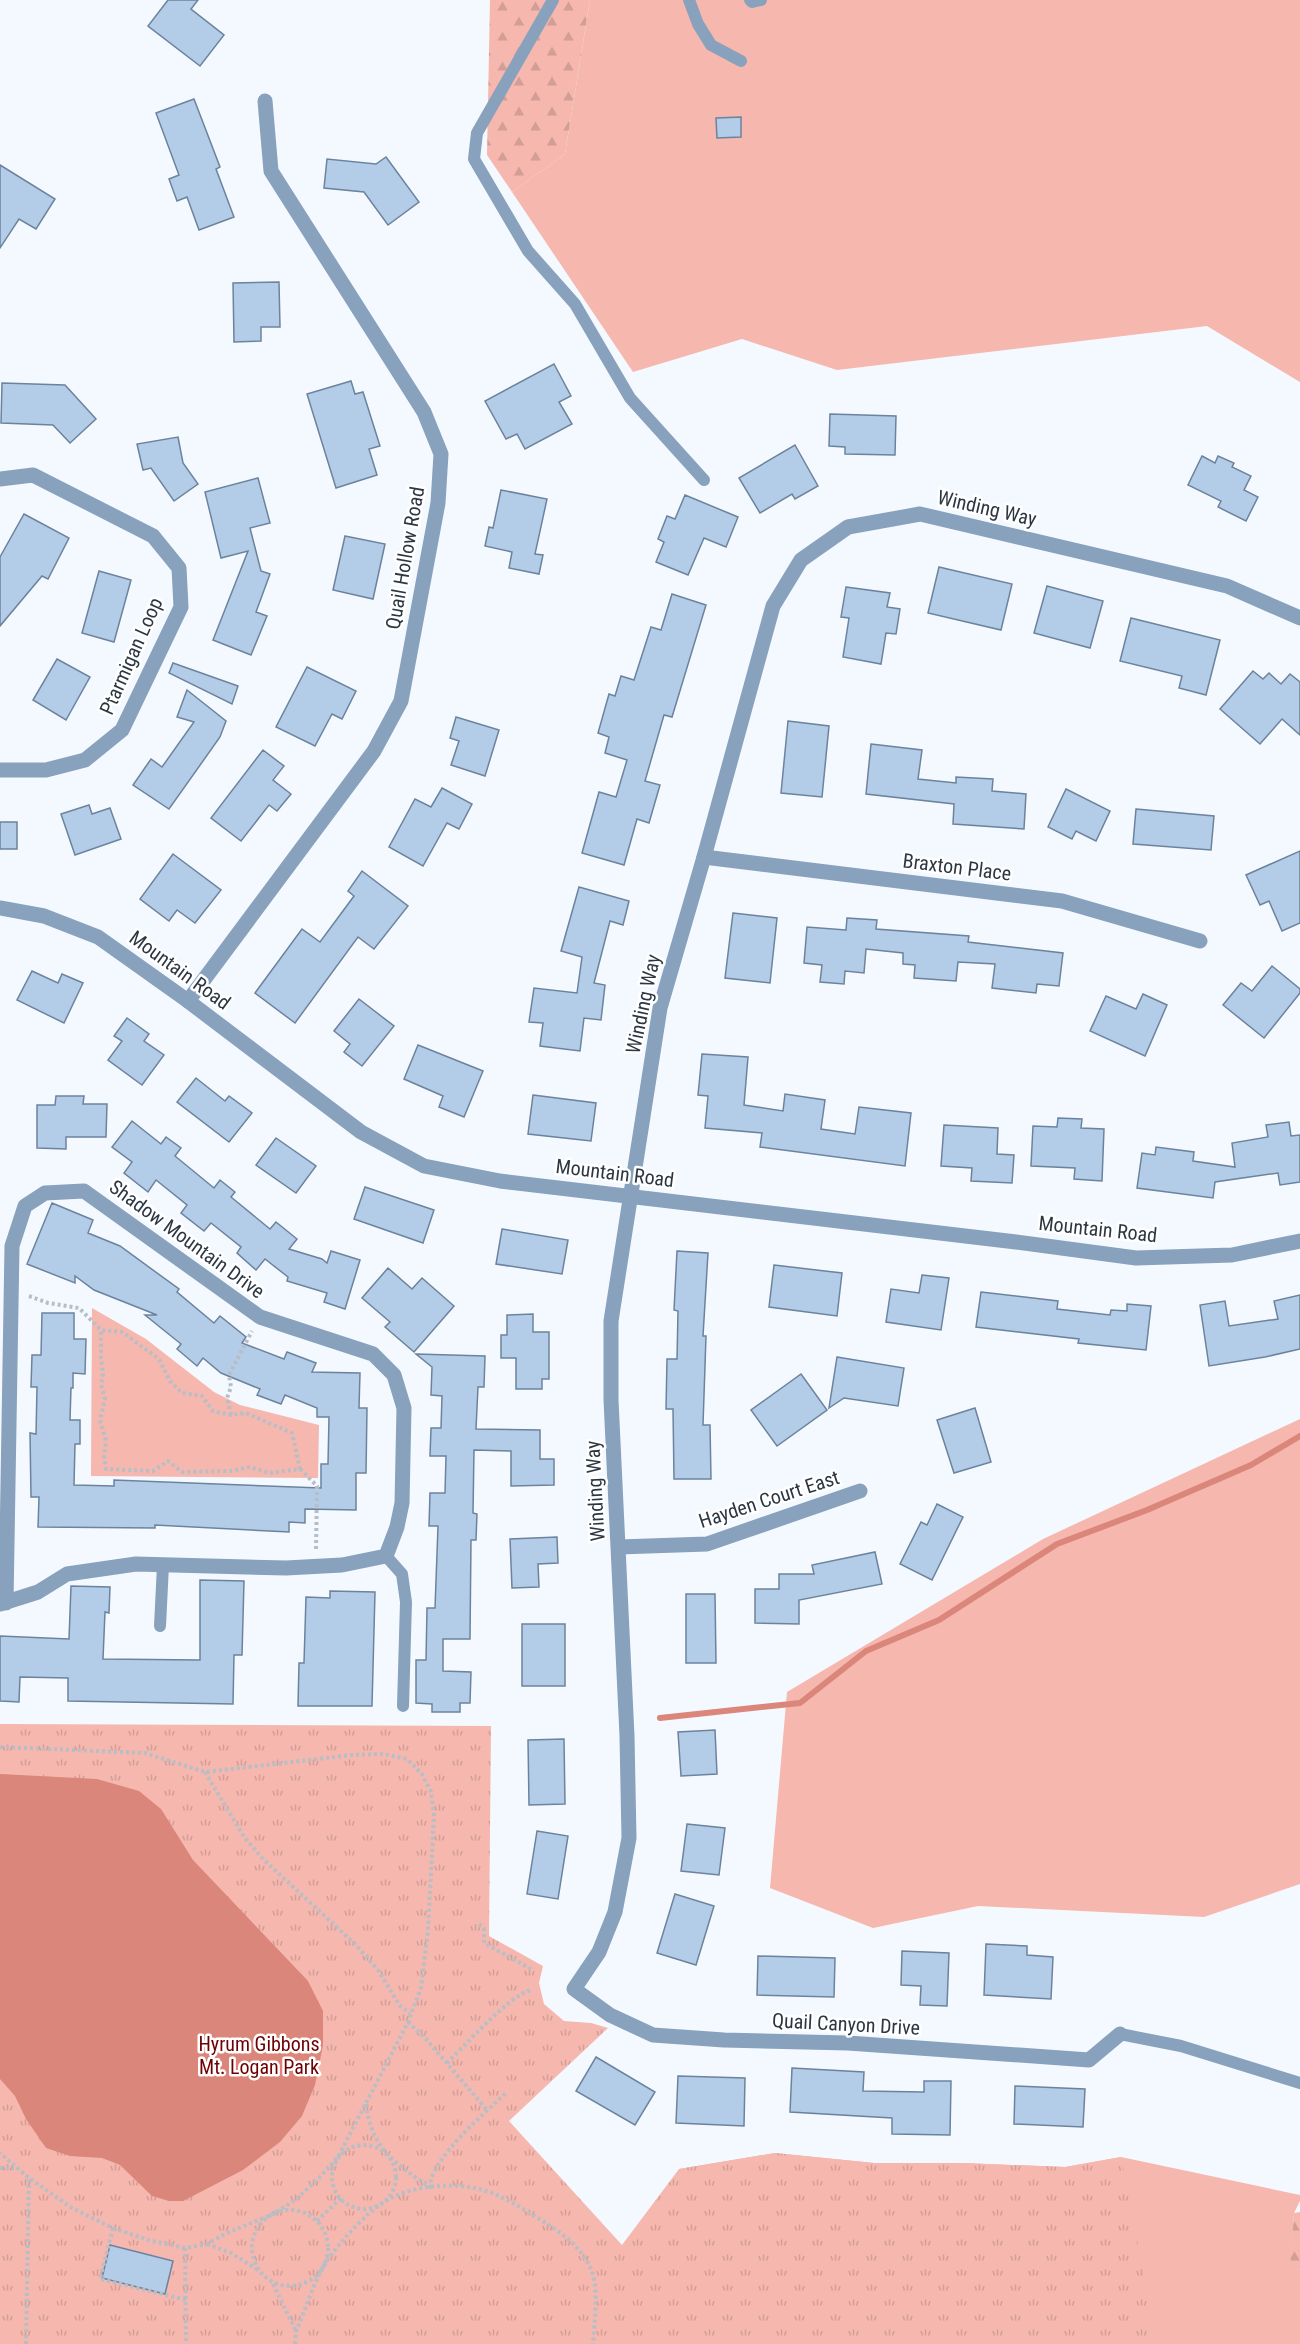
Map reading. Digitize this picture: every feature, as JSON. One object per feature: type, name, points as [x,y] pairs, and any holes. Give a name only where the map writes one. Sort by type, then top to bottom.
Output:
[{"type":"street","name":"Quail Hollow Road","points":[[188,1001],[374,751],[401,701],[438,503],[441,454],[424,412],[272,171],[265,101]]},
{"type":"street","name":"Ptarmigan Loop","points":[[0,479],[33,475],[153,536],[179,568],[181,607],[122,730],[85,760],[46,770],[0,770]]},
{"type":"street","name":"Winding Way","points":[[574,1989],[599,1952],[615,1912],[628,1838],[627,1736],[620,1547],[611,1400],[611,1321],[660,1008],[773,606],[801,560],[848,527],[920,514],[1227,586],[1300,618]]},
{"type":"street","name":"Braxton Place","points":[[704,857],[1062,901],[1200,941]]},
{"type":"street","name":"Mountain Road","points":[[0,908],[44,916],[98,937],[188,1001],[361,1132],[424,1166],[500,1181],[1136,1258],[1232,1255],[1300,1241]]},
{"type":"street","name":"Shadow Mountain Drive","points":[[84,1191],[260,1317],[373,1354],[394,1375],[404,1407],[402,1503],[397,1527],[386,1556],[342,1565],[316,1567],[136,1564],[67,1574],[38,1592],[3,1604],[12,1246],[25,1206],[45,1192],[84,1191]]},
{"type":"street","name":"Hayden Court East","points":[[620,1547],[707,1544],[860,1491]]},
{"type":"street","name":"Quail Canyon Drive","points":[[574,1989],[610,2015],[653,2035],[724,2040],[848,2043],[1089,2060],[1120,2034]]},
{"type":"lane","points":[[553,0],[477,133],[474,159],[528,251],[575,304],[630,398],[704,480]]},
{"type":"lane","points":[[689,0],[698,24],[711,45],[741,62]]},
{"type":"lane","points":[[750,0],[752,2],[761,0]]},
{"type":"lane","points":[[386,1556],[402,1574],[406,1602],[403,1706]]},
{"type":"lane","points":[[160,1626],[163,1565]]},
{"type":"lane","points":[[1120,2034],[1181,2046],[1300,2083]]},
{"type":"path","points":[[11,1290],[48,1303],[79,1308],[101,1330],[122,1332],[159,1359],[170,1381],[182,1393],[202,1396],[213,1411],[231,1415],[246,1413],[292,1434],[300,1468],[317,1486],[316,1567]]},
{"type":"path","points":[[231,1415],[227,1398],[231,1387],[229,1375],[260,1317]]},
{"type":"path","points":[[101,1330],[103,1374],[101,1385],[105,1399],[100,1420],[106,1441],[104,1456],[106,1469],[153,1470],[168,1461],[182,1472],[231,1471],[250,1467],[269,1473],[300,1468]]},
{"type":"path","points":[[0,1747],[145,1753],[205,1772],[352,1755],[384,1754],[407,1759],[422,1774],[431,1792],[434,1816],[430,1900],[422,1988],[408,2022],[339,2157],[334,2169],[333,2182],[341,2198],[354,2206],[368,2209],[416,2188],[453,2186],[484,2190],[512,2202],[553,2227],[578,2247],[590,2265],[594,2284],[593,2344]]},
{"type":"path","points":[[205,1772],[244,1837],[264,1860],[355,1944],[378,1970],[400,2006],[410,2013]]},
{"type":"path","points":[[479,1924],[484,1929],[484,1943],[531,1969]]},
{"type":"path","points":[[447,2063],[523,1992],[531,1990]]},
{"type":"path","points":[[408,2022],[488,2110]]},
{"type":"path","points":[[430,2187],[430,2179],[435,2170],[457,2140],[507,2092]]},
{"type":"path","points":[[273,2283],[290,2287],[316,2277],[350,2234],[392,2193],[396,2170],[372,2132],[366,2103]]},
{"type":"path","points":[[258,2270],[252,2252],[254,2235],[263,2221],[295,2200],[350,2149],[362,2145],[376,2148],[430,2187]]},
{"type":"path","points":[[0,2153],[29,2178],[72,2208],[113,2228],[148,2240],[186,2248],[207,2244],[227,2233],[281,2211],[296,2210],[309,2215],[317,2221],[327,2238],[328,2253],[296,2332],[294,2344]]},
{"type":"path","points":[[0,2168],[16,2168]]},
{"type":"path","points":[[26,2344],[29,2178]]},
{"type":"path","points":[[317,2221],[341,2198]]},
{"type":"path","points":[[113,2228],[100,2279],[187,2301]]},
{"type":"path","points":[[207,2244],[231,2253],[258,2270],[273,2283],[296,2332]]},
{"type":"path","points":[[186,2248],[186,2344]]},
{"type":"green space","points":[[490,0],[590,0],[565,154],[512,192],[487,155]]},
{"type":"green space","points":[[590,0],[1300,0],[1300,382],[1207,326],[837,370],[742,339],[633,372],[512,192],[565,154]]},
{"type":"green space","points":[[92,1308],[146,1339],[214,1392],[240,1405],[319,1425],[318,1478],[91,1476]]},
{"type":"green space","points":[[1300,1419],[1300,1884],[1204,1917],[978,1906],[873,1928],[770,1888],[787,1692],[1043,1539]]},
{"type":"green space","name":"Hyrum Gibbons Mt. Logan Park","points":[[0,1724],[491,1726],[489,1936],[543,1966],[539,1983],[544,2004],[564,2021],[591,2023],[608,2028],[509,2121],[622,2245],[679,2169],[775,2153],[874,2163],[963,2163],[1065,2167],[1121,2157],[1157,2344],[0,2344]]},
{"type":"green space","points":[[775,2153],[874,2163],[963,2163],[1065,2167],[1121,2157],[1300,2195],[1300,2201],[1294,2213],[1291,2271],[1300,2269],[1300,2344],[624,2344],[679,2169]]},
{"type":"green space","points":[[1300,2212],[1300,2269],[1290,2272],[1294,2213]]},
{"type":"shaded area","points":[[0,1774],[97,1779],[139,1791],[161,1809],[193,1860],[308,1981],[323,2011],[323,2045],[315,2085],[302,2116],[280,2142],[243,2170],[183,2201],[169,2201],[152,2196],[120,2165],[102,2158],[70,2156],[46,2148],[26,2119],[15,2096],[0,2079]]},
{"type":"building","points":[[168,0],[198,0],[191,9],[224,35],[200,66],[148,26]]},
{"type":"building","points":[[194,99],[220,167],[216,169],[234,217],[199,230],[187,197],[177,201],[169,179],[179,175],[156,113]]},
{"type":"building","points":[[741,117],[741,137],[717,138],[716,118]]},
{"type":"building","points":[[386,157],[419,202],[388,225],[364,192],[324,188],[327,159],[376,164]]},
{"type":"building","points":[[0,165],[55,199],[36,229],[19,219],[0,248]]},
{"type":"building","points":[[279,282],[280,327],[261,327],[261,341],[234,342],[233,283]]},
{"type":"building","points":[[554,364],[571,396],[559,402],[572,424],[525,449],[517,434],[506,439],[485,401]]},
{"type":"building","points":[[351,381],[355,394],[363,392],[380,446],[369,449],[377,475],[336,488],[307,394]]},
{"type":"building","points":[[2,383],[65,385],[96,419],[70,443],[53,425],[1,423]]},
{"type":"building","points":[[830,414],[896,416],[895,455],[845,454],[845,447],[829,446]]},
{"type":"building","points":[[178,437],[183,463],[198,484],[174,501],[151,468],[143,470],[137,444]]},
{"type":"building","points":[[795,445],[818,486],[795,499],[792,494],[760,513],[739,478]]},
{"type":"building","points":[[1202,456],[1215,463],[1218,456],[1234,463],[1232,467],[1251,476],[1244,490],[1258,497],[1246,521],[1218,507],[1221,501],[1188,485]]},
{"type":"building","points":[[258,478],[270,523],[250,528],[261,571],[270,574],[256,612],[267,616],[251,655],[213,640],[248,551],[221,558],[205,492]]},
{"type":"building","points":[[501,490],[547,499],[535,554],[543,555],[539,574],[509,568],[512,552],[485,546],[489,527],[493,528]]},
{"type":"building","points":[[685,495],[738,517],[726,547],[704,538],[688,575],[656,562],[664,542],[658,539],[667,516],[675,519]]},
{"type":"building","points":[[24,514],[69,538],[48,579],[42,576],[0,626],[0,557]]},
{"type":"building","points":[[345,536],[385,544],[373,599],[333,590]]},
{"type":"building","points":[[939,567],[1012,584],[1001,630],[928,613]]},
{"type":"building","points":[[99,571],[131,580],[114,642],[82,633]]},
{"type":"building","points":[[1047,586],[1103,601],[1090,648],[1034,633]]},
{"type":"building","points":[[846,587],[890,593],[887,607],[900,609],[896,634],[886,633],[881,664],[843,657],[849,618],[841,617]]},
{"type":"building","points":[[672,594],[706,605],[672,717],[664,715],[645,781],[660,785],[649,823],[637,819],[624,865],[582,853],[599,792],[616,797],[627,760],[605,753],[609,737],[598,733],[609,694],[615,696],[621,676],[634,680],[651,627],[661,630]]},
{"type":"building","points":[[1131,618],[1220,640],[1206,695],[1179,688],[1182,676],[1120,661]]},
{"type":"building","points":[[57,659],[90,677],[66,720],[33,700]]},
{"type":"building","points":[[173,663],[238,686],[232,704],[169,673]]},
{"type":"building","points":[[307,667],[356,691],[342,719],[332,714],[315,746],[276,727]]},
{"type":"building","points":[[1253,671],[1263,679],[1269,673],[1281,684],[1290,674],[1300,682],[1300,735],[1282,719],[1260,744],[1220,709]]},
{"type":"building","points":[[187,690],[226,721],[220,737],[169,809],[133,785],[151,759],[162,767],[194,722],[177,717]]},
{"type":"building","points":[[456,717],[499,730],[485,776],[451,765],[459,741],[450,738]]},
{"type":"building","points":[[788,721],[829,726],[822,797],[781,793]]},
{"type":"building","points":[[871,744],[922,750],[918,779],[956,783],[956,777],[993,779],[992,791],[1026,794],[1024,829],[953,824],[954,804],[866,794]]},
{"type":"building","points":[[263,750],[284,766],[273,780],[291,794],[277,811],[269,805],[241,841],[211,818]]},
{"type":"building","points":[[442,788],[472,804],[459,829],[447,823],[423,866],[389,847],[415,799],[431,807]]},
{"type":"building","points":[[1066,789],[1110,811],[1096,841],[1076,831],[1072,839],[1048,827]]},
{"type":"building","points":[[89,805],[92,814],[110,808],[121,839],[75,855],[61,814]]},
{"type":"building","points":[[1136,809],[1214,816],[1211,850],[1133,844]]},
{"type":"building","points":[[0,822],[17,822],[17,849],[0,849]]},
{"type":"building","points":[[1300,851],[1300,923],[1282,931],[1269,901],[1260,905],[1246,875]]},
{"type":"building","points":[[173,854],[221,890],[195,923],[177,910],[169,921],[140,899]]},
{"type":"building","points":[[362,871],[408,906],[374,949],[358,937],[295,1023],[255,993],[302,929],[320,942],[354,896],[348,891]]},
{"type":"building","points":[[579,887],[629,901],[623,925],[610,921],[594,983],[605,985],[601,1020],[584,1018],[580,1051],[540,1046],[543,1023],[529,1022],[534,988],[577,993],[582,957],[561,951]]},
{"type":"building","points":[[733,913],[777,918],[770,983],[725,978]]},
{"type":"building","points":[[847,918],[877,920],[876,929],[969,936],[968,942],[1063,953],[1059,986],[1037,984],[1036,993],[992,988],[995,964],[958,962],[956,981],[914,978],[915,965],[903,964],[903,953],[866,949],[864,973],[845,971],[844,984],[820,982],[822,965],[804,963],[807,927],[846,930]]},
{"type":"building","points":[[1272,966],[1300,989],[1300,993],[1264,1038],[1223,1005],[1241,983],[1252,991]]},
{"type":"building","points":[[32,971],[58,983],[62,974],[83,983],[64,1023],[17,1000]]},
{"type":"building","points":[[1143,994],[1167,1005],[1145,1056],[1090,1031],[1106,996],[1136,1009]]},
{"type":"building","points":[[359,999],[394,1026],[362,1066],[344,1052],[350,1044],[334,1031]]},
{"type":"building","points":[[127,1018],[149,1034],[144,1041],[164,1055],[142,1085],[108,1060],[122,1041],[114,1036]]},
{"type":"building","points":[[418,1045],[483,1071],[464,1117],[439,1107],[443,1096],[404,1079]]},
{"type":"building","points":[[702,1054],[748,1057],[744,1105],[783,1111],[785,1094],[825,1100],[821,1129],[855,1134],[859,1107],[911,1113],[905,1166],[760,1147],[762,1133],[705,1128],[708,1096],[698,1095]]},
{"type":"building","points":[[196,1078],[225,1101],[229,1096],[252,1113],[229,1142],[177,1102]]},
{"type":"building","points":[[533,1095],[596,1103],[591,1141],[528,1134]]},
{"type":"building","points":[[56,1096],[84,1096],[83,1104],[107,1104],[106,1137],[66,1137],[66,1149],[37,1148],[37,1105],[55,1105]]},
{"type":"building","points":[[1058,1118],[1082,1119],[1081,1128],[1104,1129],[1102,1181],[1074,1179],[1075,1168],[1031,1166],[1033,1126],[1057,1127]]},
{"type":"building","points":[[132,1121],[161,1144],[166,1137],[181,1148],[175,1156],[214,1188],[220,1180],[235,1192],[231,1197],[270,1229],[276,1222],[297,1239],[289,1249],[322,1259],[327,1263],[331,1251],[360,1260],[345,1309],[324,1302],[327,1293],[287,1281],[288,1277],[265,1259],[256,1270],[237,1253],[241,1247],[211,1223],[204,1231],[181,1213],[187,1205],[156,1180],[148,1192],[124,1173],[132,1162],[112,1147]]},
{"type":"building","points":[[1289,1122],[1291,1136],[1300,1135],[1300,1182],[1280,1185],[1278,1173],[1215,1182],[1213,1198],[1137,1188],[1142,1153],[1155,1155],[1156,1147],[1194,1152],[1193,1161],[1235,1167],[1232,1143],[1268,1137],[1266,1125]]},
{"type":"building","points":[[944,1125],[998,1128],[997,1154],[1014,1155],[1012,1183],[971,1181],[972,1168],[941,1166]]},
{"type":"building","points":[[276,1138],[316,1166],[296,1193],[256,1165]]},
{"type":"building","points":[[365,1187],[434,1210],[423,1243],[354,1219]]},
{"type":"building","points":[[52,1203],[93,1220],[88,1233],[120,1246],[179,1289],[177,1292],[214,1323],[220,1316],[246,1337],[242,1343],[284,1359],[287,1352],[316,1363],[312,1372],[360,1373],[359,1408],[367,1408],[366,1473],[356,1473],[356,1510],[305,1509],[305,1523],[289,1522],[289,1532],[155,1525],[155,1528],[38,1527],[39,1497],[31,1497],[30,1433],[36,1434],[37,1387],[31,1387],[32,1355],[41,1355],[42,1313],[74,1313],[74,1339],[86,1339],[85,1374],[73,1373],[73,1388],[71,1388],[70,1420],[80,1420],[80,1444],[75,1444],[74,1485],[114,1486],[114,1480],[321,1488],[321,1464],[328,1464],[329,1417],[317,1417],[317,1408],[285,1395],[281,1404],[257,1395],[260,1389],[221,1373],[203,1358],[197,1366],[177,1349],[181,1344],[145,1315],[157,1315],[94,1290],[75,1276],[75,1283],[27,1264]]},
{"type":"building","points":[[502,1229],[568,1240],[562,1274],[496,1264]]},
{"type":"building","points":[[677,1251],[708,1253],[703,1336],[706,1336],[703,1425],[710,1425],[711,1479],[674,1479],[673,1409],[666,1409],[667,1359],[677,1359],[678,1311],[674,1310]]},
{"type":"building","points":[[774,1265],[842,1273],[837,1316],[769,1307]]},
{"type":"building","points":[[388,1268],[412,1289],[422,1278],[454,1306],[414,1352],[385,1327],[390,1322],[362,1298]]},
{"type":"building","points":[[922,1275],[949,1278],[941,1330],[886,1322],[891,1289],[919,1293]]},
{"type":"building","points":[[981,1292],[1058,1301],[1057,1309],[1110,1315],[1111,1310],[1127,1311],[1127,1304],[1151,1306],[1146,1350],[1078,1343],[1079,1339],[976,1327]]},
{"type":"building","points":[[1300,1295],[1300,1349],[1209,1366],[1200,1305],[1225,1301],[1229,1326],[1278,1319],[1274,1301]]},
{"type":"building","points":[[533,1314],[533,1332],[549,1332],[549,1379],[542,1379],[542,1389],[516,1389],[516,1358],[501,1358],[501,1335],[507,1335],[507,1315]]},
{"type":"building","points":[[416,1354],[485,1356],[484,1387],[478,1387],[476,1429],[540,1430],[540,1459],[554,1459],[554,1485],[511,1486],[511,1451],[474,1450],[473,1513],[477,1514],[476,1540],[471,1540],[470,1639],[443,1639],[443,1671],[471,1672],[470,1703],[460,1703],[460,1712],[432,1712],[432,1704],[416,1703],[416,1660],[426,1660],[427,1608],[435,1608],[438,1526],[429,1526],[430,1493],[445,1493],[446,1456],[430,1456],[431,1428],[441,1428],[442,1396],[431,1395],[432,1367]]},
{"type":"building","points":[[837,1357],[904,1368],[898,1406],[844,1398],[829,1408]]},
{"type":"building","points":[[801,1374],[827,1410],[777,1446],[751,1410]]},
{"type":"building","points":[[975,1408],[991,1462],[954,1473],[937,1420]]},
{"type":"building","points":[[937,1504],[963,1517],[932,1580],[900,1564],[921,1522],[927,1525]]},
{"type":"building","points":[[557,1537],[558,1563],[538,1564],[539,1587],[512,1588],[510,1539]]},
{"type":"building","points":[[875,1552],[882,1584],[799,1600],[799,1624],[755,1623],[755,1589],[779,1589],[779,1574],[814,1574],[812,1565]]},
{"type":"building","points":[[200,1580],[244,1581],[242,1655],[234,1655],[233,1704],[68,1701],[68,1678],[20,1677],[19,1702],[0,1701],[0,1636],[69,1639],[71,1586],[110,1587],[109,1613],[105,1612],[103,1659],[200,1660]]},
{"type":"building","points":[[330,1591],[375,1592],[372,1706],[298,1706],[299,1663],[304,1663],[306,1597],[330,1598]]},
{"type":"building","points":[[686,1594],[715,1594],[716,1663],[686,1663]]},
{"type":"building","points":[[522,1624],[565,1624],[565,1686],[522,1686]]},
{"type":"building","points":[[715,1730],[717,1774],[681,1776],[678,1732]]},
{"type":"building","points":[[564,1739],[565,1804],[529,1805],[528,1740]]},
{"type":"building","points":[[687,1824],[725,1828],[719,1875],[681,1871]]},
{"type":"building","points":[[537,1831],[568,1836],[558,1899],[527,1894]]},
{"type":"building","points":[[675,1894],[714,1906],[696,1965],[657,1953]]},
{"type":"building","points":[[986,1944],[1027,1946],[1027,1955],[1053,1957],[1051,1999],[984,1995]]},
{"type":"building","points":[[902,1951],[949,1953],[947,2006],[920,2005],[921,1986],[901,1985]]},
{"type":"building","points":[[758,1956],[835,1958],[834,1997],[757,1995]]},
{"type":"building","points":[[596,2057],[655,2092],[635,2125],[576,2091]]},
{"type":"building","points":[[792,2068],[864,2072],[863,2091],[924,2092],[924,2081],[951,2081],[950,2135],[892,2134],[892,2118],[790,2112]]},
{"type":"building","points":[[678,2076],[745,2078],[744,2126],[676,2123]]},
{"type":"building","points":[[1015,2086],[1085,2089],[1083,2127],[1014,2124]]},
{"type":"building","points":[[110,2245],[173,2261],[165,2294],[102,2278]]},
{"type":"waterway","points":[[660,1718],[800,1703],[866,1651],[939,1620],[1057,1544],[1147,1510],[1251,1465],[1300,1436]]}]
